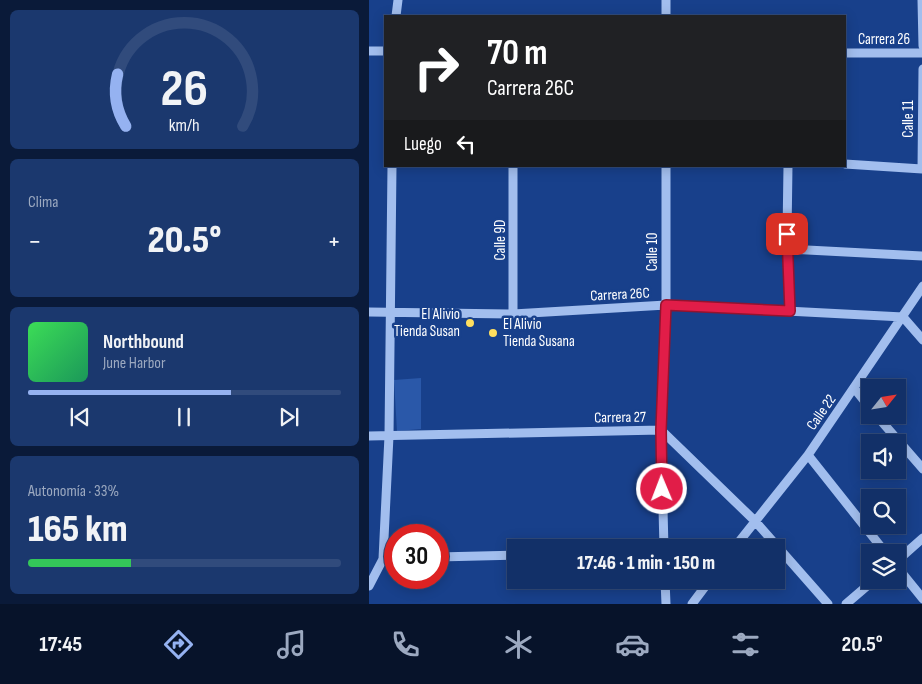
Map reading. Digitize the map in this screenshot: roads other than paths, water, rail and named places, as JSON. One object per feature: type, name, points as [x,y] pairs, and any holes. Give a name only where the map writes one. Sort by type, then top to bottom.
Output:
[{"type":"street","points":[[396,15],[398,0]]},
{"type":"street","points":[[665,0],[666,15]]},
{"type":"street","points":[[922,0],[922,46]]},
{"type":"street","points":[[369,51],[384,51]]},
{"type":"street","name":"Carrera 26","points":[[846,52],[922,53]]},
{"type":"street","name":"Calle 11","points":[[922,69],[922,169]]},
{"type":"street","points":[[846,164],[922,169]]},
{"type":"street","points":[[369,586],[383,559],[389,436],[392,167]]},
{"type":"street","name":"Calle 9D","points":[[513,167],[513,314]]},
{"type":"street","name":"Calle 10","points":[[664,539],[661,430],[666,305],[666,167]]},
{"type":"street","points":[[788,167],[790,311]]},
{"type":"street","points":[[788,249],[922,256]]},
{"type":"street","name":"Calle 22","points":[[741,539],[808,455],[903,317],[922,286]]},
{"type":"street","name":"Carrera 26C","points":[[369,312],[513,314],[666,305],[903,317]]},
{"type":"street","points":[[903,317],[922,340]]},
{"type":"street","points":[[854,388],[861,397]]},
{"type":"street","points":[[884,424],[922,469]]},
{"type":"street","name":"Carrera 27","points":[[369,436],[661,430],[755,521],[828,604]]},
{"type":"street","points":[[808,455],[879,544]]},
{"type":"street","points":[[906,553],[922,538]]},
{"type":"street","points":[[449,557],[507,555]]},
{"type":"street","points":[[906,578],[922,599]]},
{"type":"street","points":[[665,589],[665,604]]},
{"type":"street","points":[[692,604],[703,589]]},
{"type":"street","points":[[846,604],[864,589]]},
{"type":"place","name":"El Alivio Tienda Susan","points":[[470,323]]},
{"type":"place","name":"El Alivio Tienda Susana","points":[[493,333]]}]
